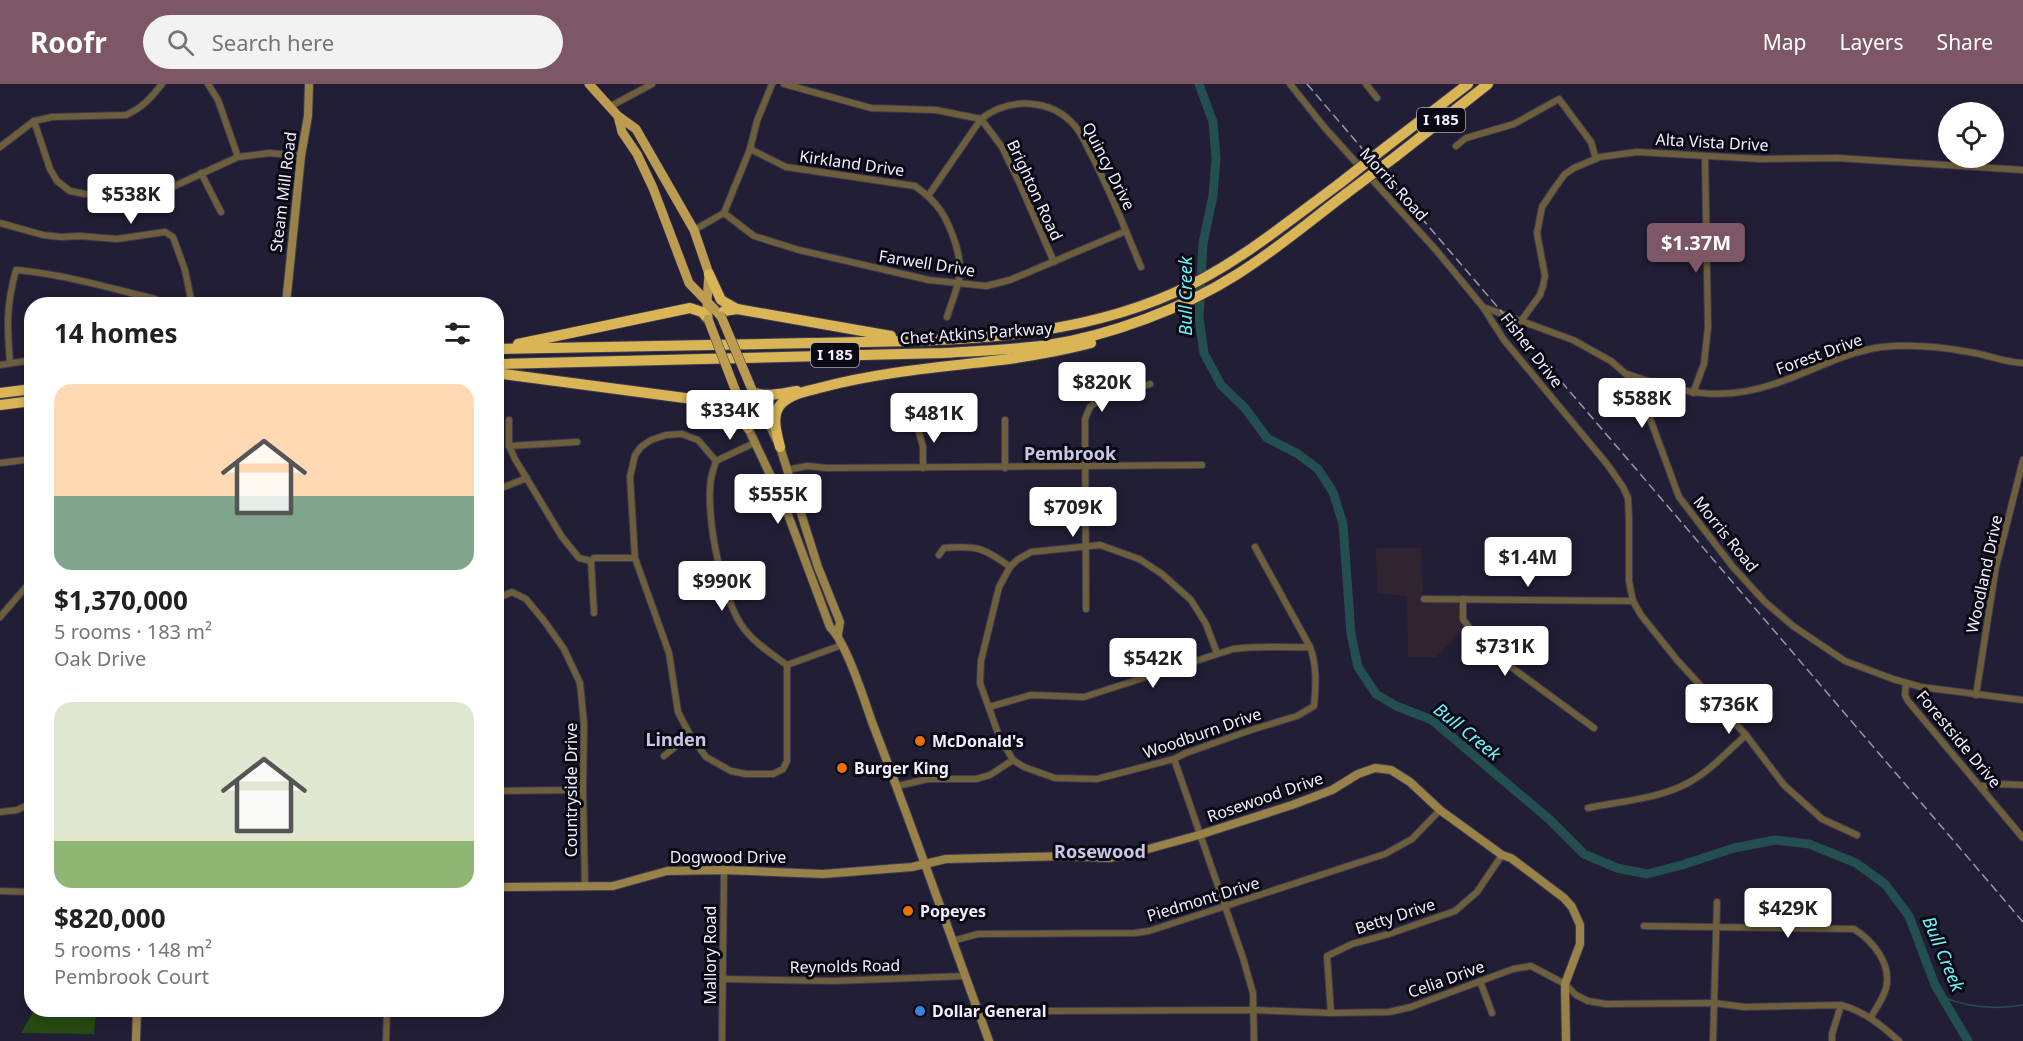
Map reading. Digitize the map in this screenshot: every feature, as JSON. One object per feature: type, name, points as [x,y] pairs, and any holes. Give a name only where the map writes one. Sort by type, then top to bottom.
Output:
[{"type":"highway","name":"Chet Atkins Parkway","points":[[504,348],[994,337],[1040,332],[1112,315],[1168,295],[1238,259],[1468,84]]},
{"type":"highway","name":"I 185","points":[[1166,312],[1237,275],[1488,84]]},
{"type":"highway","points":[[709,274],[721,300],[737,309],[785,319],[921,340]]},
{"type":"highway","points":[[504,346],[690,308],[702,312],[708,319]]},
{"type":"highway","points":[[721,316],[724,312],[737,309]]},
{"type":"highway","name":"Chet Atkins Parkway","points":[[504,364],[1005,350],[1092,336],[1166,312]]},
{"type":"highway","points":[[753,392],[760,395],[775,395],[901,371],[1054,352],[1094,342],[1166,312]]},
{"type":"highway","points":[[504,374],[723,403],[736,408],[743,416],[748,428]]},
{"type":"highway","points":[[0,393],[24,390]]},
{"type":"highway","points":[[780,447],[775,419],[777,411],[781,404],[804,391]]},
{"type":"highway","points":[[0,405],[24,402]]},
{"type":"main road","points":[[589,84],[618,116],[636,129],[694,230],[709,274],[708,319],[738,397]]},
{"type":"main road","points":[[618,116],[622,132],[637,153],[653,189],[689,283],[721,316],[753,392]]},
{"type":"street","points":[[0,147],[34,121],[52,117],[126,115],[146,103],[162,84]]},
{"type":"street","points":[[208,84],[218,99],[238,157]]},
{"type":"street","name":"Steam Mill Road","points":[[287,297],[301,156],[308,116],[309,84]]},
{"type":"street","points":[[609,107],[652,84]]},
{"type":"street","points":[[694,230],[724,213],[750,149],[757,121],[772,84]]},
{"type":"street","points":[[784,84],[871,108],[936,110],[981,119]]},
{"type":"street","name":"Morris Road","points":[[1290,84],[1325,128],[1436,250],[1483,307],[1573,340],[1611,361],[1626,374],[1642,397],[1679,496],[1706,534],[1749,585],[1792,626],[1834,654],[1865,669],[1906,683],[1976,695],[2023,700]]},
{"type":"street","points":[[1366,84],[1377,98]]},
{"type":"street","points":[[1456,146],[1466,138],[1514,124],[1559,99],[1591,142],[1596,159]]},
{"type":"street","name":"Quincy Drive","points":[[928,196],[981,119],[998,108],[1023,103],[1051,108],[1064,115],[1077,128],[1085,141],[1101,172],[1140,267]]},
{"type":"street","name":"Brighton Road","points":[[981,119],[1002,147],[1054,262]]},
{"type":"street","points":[[34,121],[50,169],[57,181],[70,191],[85,194],[149,194],[168,189],[238,157],[270,153],[301,156]]},
{"type":"street","name":"Kirkland Drive","points":[[750,149],[786,167],[915,186],[928,196],[948,220],[960,271],[947,317]]},
{"type":"street","name":"Alta Vista Drive","points":[[1521,321],[1540,295],[1545,276],[1537,233],[1542,207],[1565,174],[1596,159],[1636,152],[1690,154],[1705,157],[1725,155],[1761,159],[1837,158],[2023,170]]},
{"type":"street","points":[[1693,393],[1704,364],[1708,327],[1705,157]]},
{"type":"street","points":[[201,173],[221,212]]},
{"type":"street","name":"Farwell Drive","points":[[724,213],[754,236],[799,250],[855,264],[957,284],[986,286],[1010,280],[1126,231]]},
{"type":"street","points":[[0,223],[43,235],[62,237],[117,239],[170,233],[186,270],[191,297]]},
{"type":"street","points":[[10,363],[6,325],[9,296],[16,270],[40,272],[147,297]]},
{"type":"street","name":"Fisher Drive","points":[[1483,307],[1504,340],[1607,464],[1623,487],[1628,498],[1629,581],[1633,601]]},
{"type":"street","name":"Forest Drive","points":[[1626,374],[1693,393],[1730,394],[1774,384],[1863,350],[1886,347],[1945,348],[2023,363]]},
{"type":"street","points":[[0,365],[24,361]]},
{"type":"street","points":[[1086,609],[1085,419],[1090,407],[1096,402],[1150,384]]},
{"type":"street","points":[[753,392],[748,428],[784,504],[830,627],[838,634],[897,786],[989,1041]]},
{"type":"street","points":[[738,397],[751,405],[767,420],[780,447],[819,571],[840,622],[838,634]]},
{"type":"street","points":[[510,420],[509,446],[562,537],[579,558],[591,561],[594,558],[635,558]]},
{"type":"street","points":[[1005,420],[1005,468]]},
{"type":"street","points":[[917,425],[923,447],[922,468]]},
{"type":"street","points":[[716,461],[698,440],[682,434],[666,435],[651,440],[641,447],[635,455],[630,477],[635,558],[669,653],[678,712],[690,735],[706,757],[731,771],[746,774],[773,774],[783,769],[787,761],[788,665]]},
{"type":"street","points":[[509,446],[577,442]]},
{"type":"street","points":[[754,443],[716,461],[711,479],[712,528],[718,563],[738,619],[755,641],[788,665]]},
{"type":"street","points":[[0,463],[24,460]]},
{"type":"street","name":"Woodland Drive","points":[[1976,695],[1996,567],[2023,460]]},
{"type":"street","points":[[786,470],[807,466],[1005,468],[1202,465]]},
{"type":"street","points":[[504,487],[527,478]]},
{"type":"street","points":[[897,786],[928,779],[976,779],[990,775],[1012,760],[999,736],[980,683],[981,661],[999,587],[1010,567],[1031,552],[1100,545],[1139,559],[1162,574],[1191,600],[1206,624],[1217,653]]},
{"type":"street","name":"Woodburn Drive","points":[[1012,760],[1054,778],[1097,779],[1174,759],[1251,730],[1297,716],[1314,706],[1316,693],[1314,658],[1310,646],[1256,547]]},
{"type":"street","points":[[939,555],[944,548],[980,548],[990,552],[1010,567]]},
{"type":"street","points":[[591,561],[594,613]]},
{"type":"street","points":[[0,617],[24,589]]},
{"type":"street","name":"Countryside Drive","points":[[504,596],[512,592],[526,599],[545,622],[564,649],[576,674],[582,694],[585,724],[583,790],[585,886]]},
{"type":"street","points":[[1424,599],[1633,601],[1641,615],[1677,660],[1746,735],[1784,785],[1822,819],[1857,835]]},
{"type":"street","points":[[1462,599],[1463,619],[1481,645],[1594,728]]},
{"type":"street","points":[[788,665],[842,645]]},
{"type":"street","points":[[989,707],[1031,695],[1084,697],[1217,653],[1257,645],[1284,648],[1310,646]]},
{"type":"street","name":"Forestside Drive","points":[[1906,683],[1905,695],[1908,701],[2023,838]]},
{"type":"street","points":[[664,756],[690,735]]},
{"type":"street","points":[[1588,808],[1663,794],[1687,783],[1703,773],[1746,735]]},
{"type":"street","points":[[1174,759],[1253,993],[1254,1041]]},
{"type":"street","name":"Rosewood Drive","points":[[924,863],[966,858],[1068,856],[1109,858],[1131,854],[1199,835],[1322,794],[1358,774],[1376,768],[1391,770],[1410,782],[1440,810],[1564,898],[1572,907],[1580,925],[1580,944],[1565,984],[1566,1041]]},
{"type":"street","points":[[1981,786],[2023,785]]},
{"type":"street","points":[[504,791],[583,790]]},
{"type":"street","points":[[0,812],[24,807]]},
{"type":"street","name":"Piedmont Drive","points":[[952,941],[978,934],[1149,931],[1385,854],[1412,840],[1440,810]]},
{"type":"street","name":"Betty Drive","points":[[1331,1013],[1328,956],[1352,944],[1455,911],[1477,892],[1502,855]]},
{"type":"street","name":"Dogwood Drive","points":[[504,887],[613,886],[667,871],[724,870],[823,874],[912,867],[924,863]]},
{"type":"street","name":"Mallory Road","points":[[723,1041],[724,870]]},
{"type":"street","points":[[0,891],[24,892]]},
{"type":"street","points":[[1713,1041],[1717,902]]},
{"type":"street","points":[[1644,926],[1854,930],[1866,937],[1876,949],[1884,964],[1887,977],[1883,994],[1871,1017]]},
{"type":"street","name":"Celia Drive","points":[[980,1016],[1013,1012],[1254,1010],[1331,1013],[1389,1012],[1411,1007],[1513,969],[1530,966],[1565,984],[1576,995],[1588,1001],[1605,1004],[1714,1003],[1744,1007],[1841,1005],[1871,1017],[1899,1041]]},
{"type":"street","name":"Reynolds Road","points":[[723,978],[833,981],[966,976]]},
{"type":"street","points":[[1480,981],[1492,1013]]},
{"type":"street","points":[[1832,1041],[1841,1005]]},
{"type":"street","points":[[136,1041],[137,1017]]},
{"type":"street","points":[[386,1041],[387,1017]]},
{"type":"shaded area","points":[[1376,548],[1421,548],[1423,603],[1459,603],[1462,631],[1436,657],[1408,657],[1407,596],[1377,593]]},
{"type":"green space","points":[[30,1017],[95,1017],[94,1034],[21,1033]]},
{"type":"waterway","name":"Bull Creek","points":[[1199,84],[1213,122],[1216,158],[1213,196],[1203,243],[1199,318],[1204,353],[1221,385],[1245,408],[1267,438],[1298,454],[1318,469],[1333,492],[1343,524],[1351,634],[1358,667],[1376,694],[1396,706],[1432,720],[1549,819],[1584,854],[1617,868],[1647,874],[1734,848],[1775,840],[1809,844],[1856,863],[1885,884],[1909,916],[1935,985],[1968,1041]]},
{"type":"waterway","points":[[1942,997],[1982,1007],[2023,1005]]},
{"type":"railway","points":[[1307,84],[2023,922]]},
{"type":"place","name":"McDonald's","points":[[920,741]]},
{"type":"place","name":"Burger King","points":[[842,768]]},
{"type":"place","name":"Popeyes","points":[[908,911]]},
{"type":"place","name":"Dollar General","points":[[920,1011]]},
{"type":"district","name":"Pembrook","points":[[1070,454]]},
{"type":"district","name":"Linden","points":[[676,740]]},
{"type":"district","name":"Rosewood","points":[[1100,852]]}]
